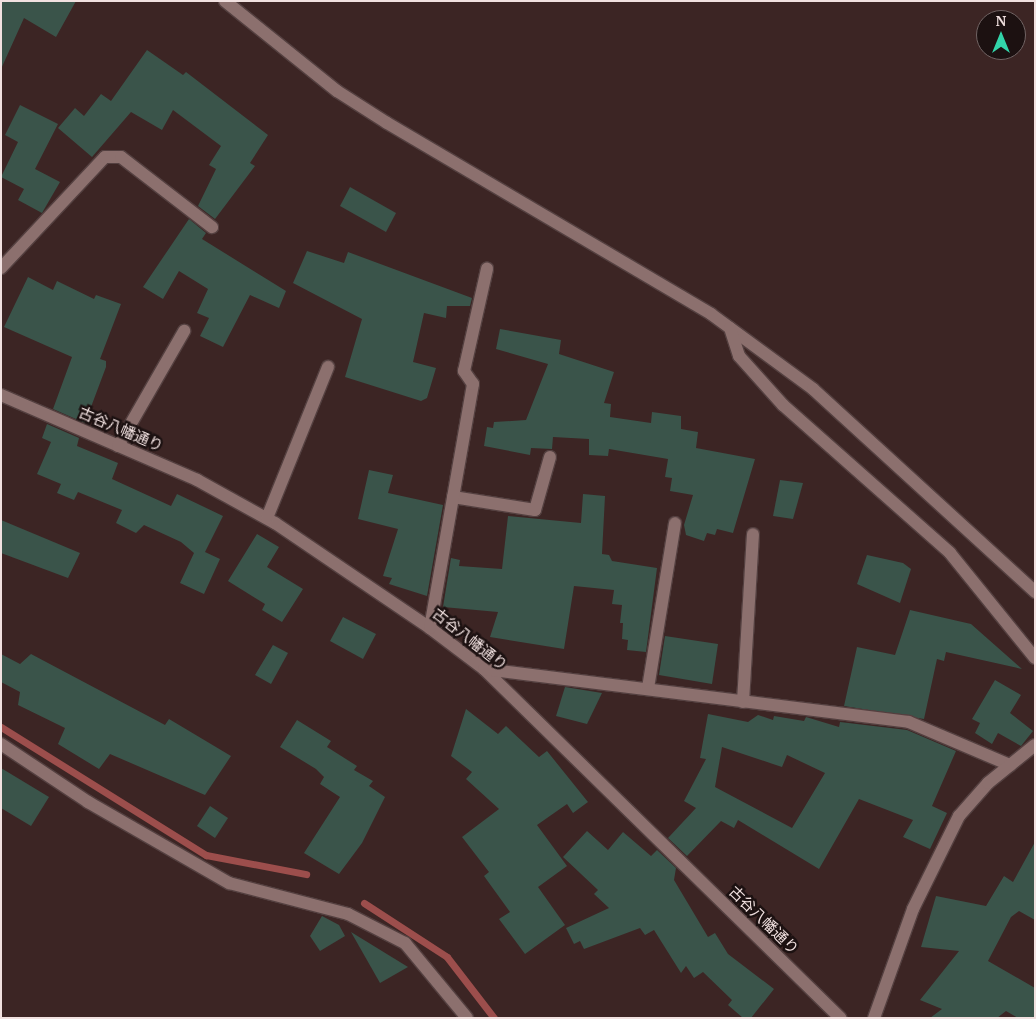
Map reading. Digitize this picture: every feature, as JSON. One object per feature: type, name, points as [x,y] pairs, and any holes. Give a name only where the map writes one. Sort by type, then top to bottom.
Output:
[{"type":"street","points":[[225,1],[330,85],[387,123],[632,264],[730,328],[813,389],[1035,592]]},
{"type":"street","points":[[1,268],[105,157],[121,157],[212,227]]},
{"type":"street","points":[[430,628],[473,384],[464,371],[487,269]]},
{"type":"street","points":[[730,328],[739,356],[784,405],[950,553],[1035,658]]},
{"type":"street","points":[[118,446],[184,331]]},
{"type":"street","points":[[267,518],[328,367]]},
{"type":"street","name":"古谷八幡通り","points":[[1,395],[197,480],[267,518],[430,628],[484,669],[840,1018]]},
{"type":"street","points":[[453,497],[535,510],[550,457]]},
{"type":"street","points":[[648,688],[675,522]]},
{"type":"street","points":[[743,702],[753,534]]},
{"type":"street","points":[[484,669],[909,722],[1010,765]]},
{"type":"street","points":[[1,744],[88,802],[229,883],[348,914],[405,943],[467,1018]]},
{"type":"street","points":[[874,1018],[913,909],[959,816],[1010,765],[1035,745]]},
{"type":"building","points":[[1,1],[76,1],[56,37],[24,18],[1,69]]},
{"type":"building","points":[[147,50],[183,75],[186,72],[268,135],[250,163],[255,166],[215,219],[198,206],[216,169],[209,165],[221,146],[173,110],[162,130],[131,112],[92,157],[58,128],[75,108],[84,116],[101,94],[111,101]]},
{"type":"building","points":[[20,105],[58,124],[35,169],[60,182],[42,213],[18,200],[24,189],[1,177],[18,142],[5,135]]},
{"type":"building","points":[[350,187],[396,213],[386,232],[340,206]]},
{"type":"building","points":[[189,219],[206,233],[202,239],[286,291],[279,308],[250,295],[223,347],[200,336],[209,318],[197,313],[208,289],[179,271],[163,299],[143,287]]},
{"type":"building","points":[[307,251],[344,263],[348,252],[472,298],[470,306],[447,306],[446,318],[424,313],[413,362],[436,368],[427,398],[421,401],[345,377],[362,319],[293,283]]},
{"type":"building","points":[[28,277],[53,290],[57,281],[94,299],[96,295],[121,304],[100,359],[106,361],[106,367],[85,423],[53,409],[72,357],[4,327]]},
{"type":"building","points":[[500,329],[561,340],[559,354],[614,372],[604,403],[611,404],[610,417],[651,423],[652,412],[681,416],[681,429],[698,432],[696,448],[755,459],[733,533],[717,529],[715,535],[707,533],[704,541],[686,535],[684,525],[693,495],[670,491],[672,478],[665,477],[668,459],[609,449],[608,456],[589,455],[589,439],[553,437],[552,449],[531,448],[530,455],[484,446],[487,427],[493,428],[494,422],[526,420],[548,364],[496,349]]},
{"type":"building","points":[[47,424],[79,438],[77,446],[118,463],[112,479],[171,506],[177,494],[223,516],[205,552],[220,559],[204,594],[180,583],[194,553],[181,542],[144,525],[136,533],[116,523],[122,510],[78,492],[74,500],[57,493],[61,484],[37,474],[51,442],[42,438]]},
{"type":"building","points":[[369,470],[393,475],[388,493],[443,505],[427,596],[389,584],[392,578],[383,576],[398,529],[358,519]]},
{"type":"building","points":[[780,480],[803,483],[793,519],[773,516]]},
{"type":"building","points":[[583,494],[605,496],[602,554],[609,555],[612,561],[657,568],[646,652],[627,650],[628,640],[622,639],[623,623],[620,623],[622,605],[612,604],[614,590],[574,586],[564,649],[490,637],[498,612],[443,607],[451,558],[460,560],[459,566],[502,569],[508,516],[581,523]]},
{"type":"building","points":[[1,520],[80,553],[68,578],[1,553]]},
{"type":"building","points":[[257,534],[279,547],[267,567],[303,589],[282,622],[262,610],[265,604],[228,581]]},
{"type":"building","points":[[867,555],[903,563],[911,569],[900,603],[857,584]]},
{"type":"building","points":[[910,610],[971,624],[1022,669],[946,652],[944,661],[937,659],[924,719],[844,706],[857,647],[895,655]]},
{"type":"building","points":[[343,617],[376,634],[363,659],[330,641]]},
{"type":"building","points":[[665,636],[718,644],[712,684],[659,675]]},
{"type":"building","points":[[273,645],[288,653],[271,684],[255,675]]},
{"type":"building","points":[[1,654],[20,664],[31,654],[165,725],[169,719],[231,756],[205,795],[110,754],[99,769],[58,744],[65,728],[18,705],[20,692],[1,682]]},
{"type":"building","points":[[995,680],[1021,695],[1010,713],[1033,731],[1021,746],[998,733],[992,744],[975,733],[980,723],[972,719]]},
{"type":"building","points":[[565,687],[602,693],[587,724],[556,716]]},
{"type":"building","points":[[466,709],[498,734],[506,726],[539,757],[547,751],[588,802],[573,813],[567,804],[537,825],[567,866],[538,887],[565,925],[525,954],[499,919],[510,912],[484,876],[489,872],[462,837],[499,809],[466,779],[472,772],[451,756]]},
{"type":"building","points":[[708,714],[748,722],[758,715],[773,720],[774,716],[804,721],[806,717],[839,727],[840,722],[907,730],[956,751],[932,806],[947,813],[930,849],[903,837],[913,820],[859,799],[819,869],[738,820],[734,828],[721,821],[687,856],[668,838],[696,808],[684,801],[706,759],[700,758]],"holes":[[[722,747],[782,767],[787,755],[825,773],[792,828],[715,787]]]},
{"type":"building","points":[[297,720],[331,741],[327,747],[357,766],[354,770],[373,781],[369,786],[385,797],[362,843],[339,874],[304,853],[340,797],[320,784],[324,777],[316,769],[280,747]]},
{"type":"building","points":[[1,768],[49,797],[31,826],[1,808]]},
{"type":"building","points":[[210,806],[228,818],[215,838],[197,826]]},
{"type":"building","points":[[587,831],[608,850],[623,832],[651,856],[657,850],[676,868],[674,880],[708,937],[715,933],[728,954],[774,989],[751,1018],[743,1018],[728,1005],[732,1000],[703,972],[694,978],[686,966],[681,973],[654,930],[645,935],[640,928],[584,949],[580,941],[574,944],[566,928],[609,908],[594,894],[598,890],[563,857]]},
{"type":"building","points":[[1035,842],[1035,920],[1019,911],[1011,917],[988,961],[1035,988],[1035,1018],[1018,1018],[1006,1011],[997,1018],[930,1018],[942,1009],[920,1000],[959,951],[921,947],[936,896],[986,906],[1004,876],[1013,882]]},
{"type":"building","points":[[322,916],[339,925],[345,936],[320,951],[310,936]]},
{"type":"building","points":[[351,932],[408,967],[380,983]]},
{"type":"waterway","points":[[1,727],[206,855],[306,874]]},
{"type":"waterway","points":[[364,903],[447,957],[494,1018]]}]
